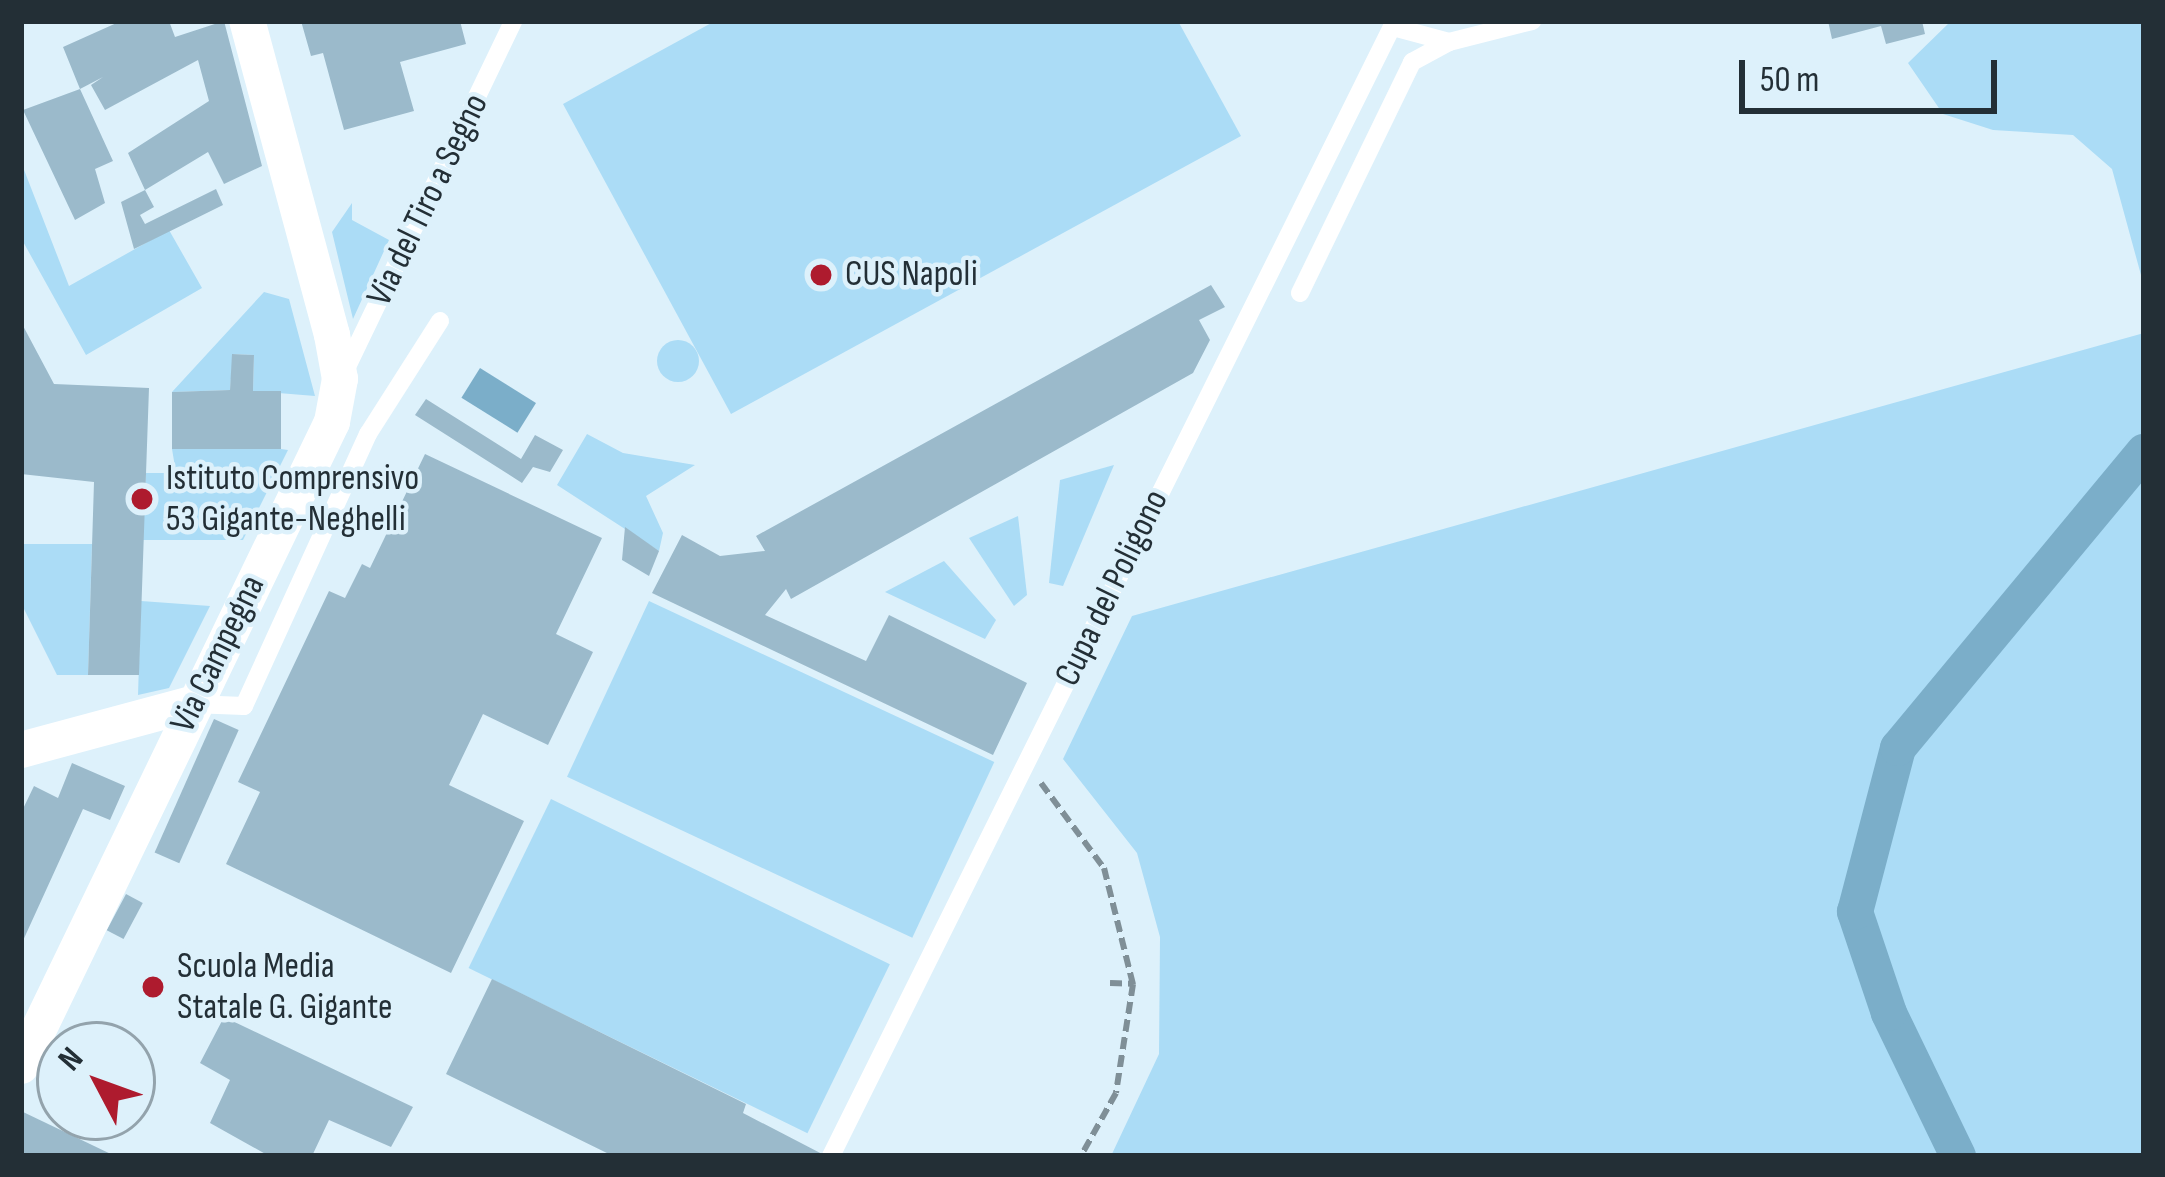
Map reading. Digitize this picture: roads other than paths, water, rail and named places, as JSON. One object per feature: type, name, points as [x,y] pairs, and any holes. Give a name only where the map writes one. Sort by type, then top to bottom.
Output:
[{"type":"street","name":"Via Campegna","points":[[21,1066],[33,1019],[332,422],[340,379],[247,21]]},
{"type":"street","points":[[21,750],[192,704]]},
{"type":"lane","name":"Via del Tiro a Segno","points":[[340,379],[513,21]]},
{"type":"lane","points":[[1300,292],[1412,62],[1449,42],[1532,21]]},
{"type":"lane","points":[[1394,24],[1449,42]]},
{"type":"lane","name":"Cupa del Poligono","points":[[831,1156],[1394,24]]},
{"type":"lane","points":[[192,704],[244,706],[368,434],[440,321]]},
{"type":"waterway","points":[[1958,1156],[1889,1013],[1855,912],[1898,748],[2144,452]]},
{"type":"place","name":"CUS Napoli","points":[[821,275]]},
{"type":"place","name":"Istituto Comprensivo 53 Gigante-Neghelli","points":[[142,499]]},
{"type":"place","name":"Scuola Media Statale G. Gigante","points":[[153,987]]}]
